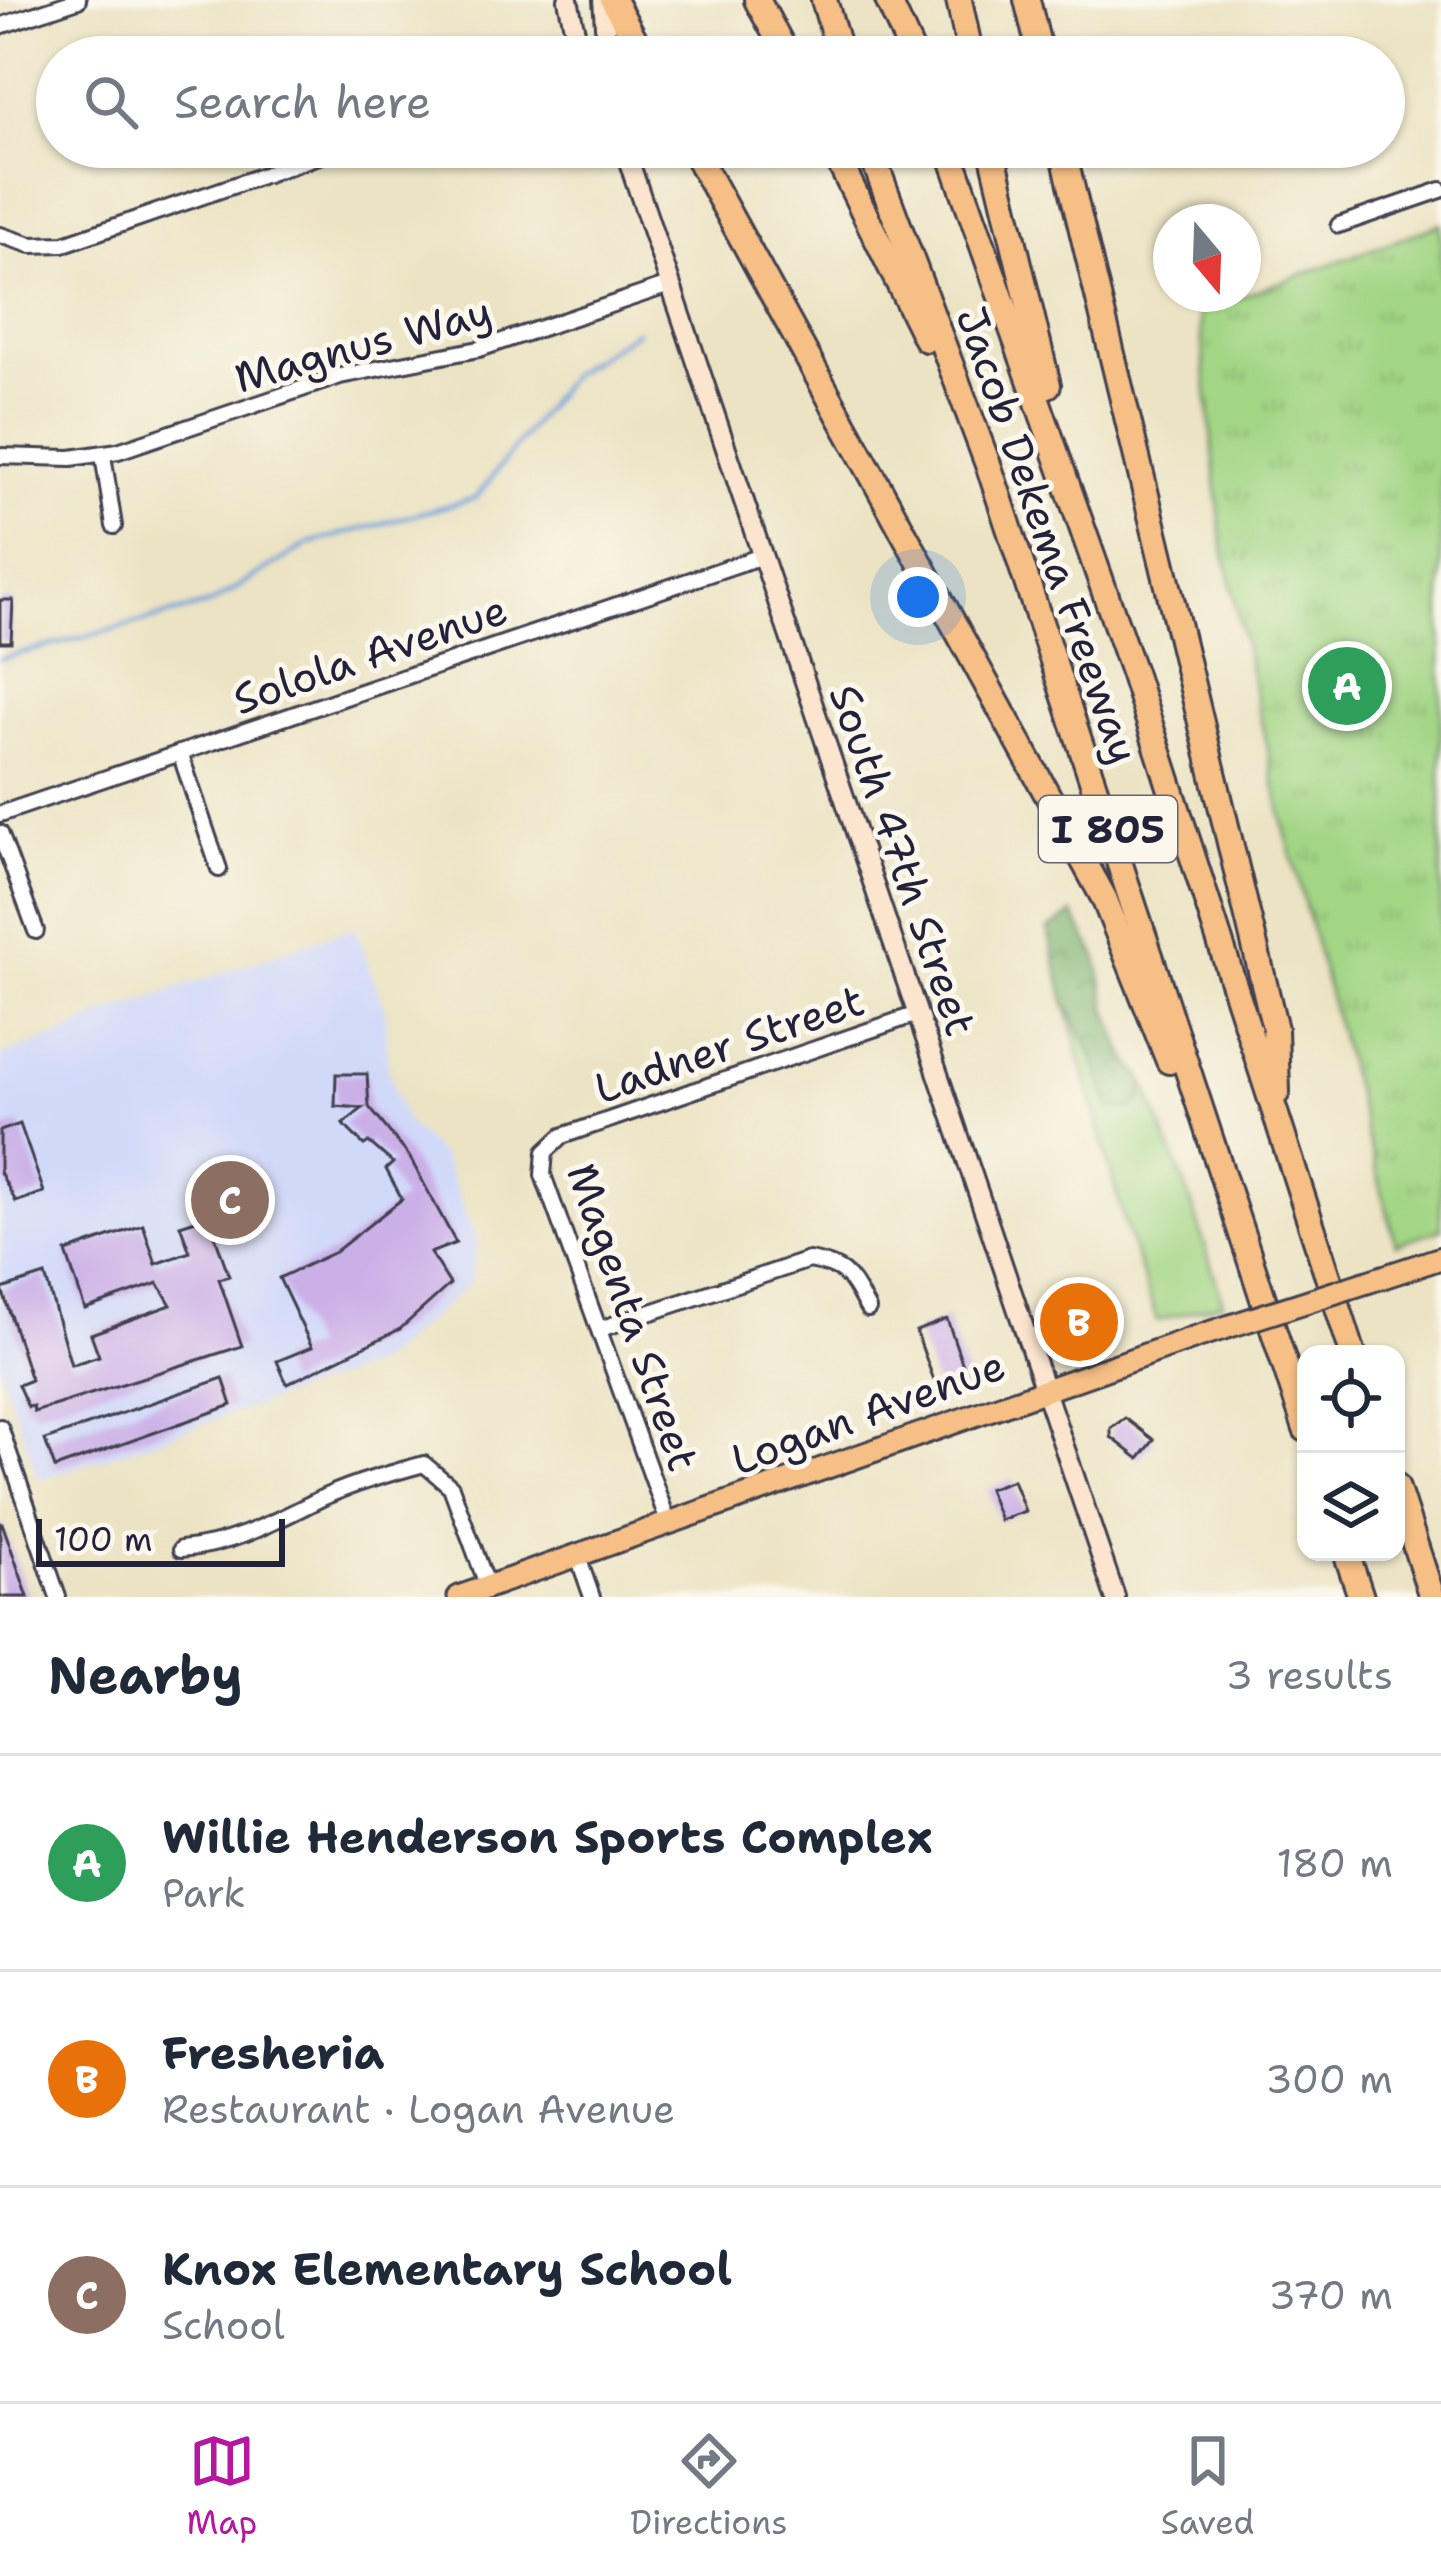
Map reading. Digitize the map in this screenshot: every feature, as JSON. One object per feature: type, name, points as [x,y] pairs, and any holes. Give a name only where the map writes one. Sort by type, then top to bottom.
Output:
[{"type":"highway","points":[[613,0],[633,36]]},
{"type":"highway","points":[[758,0],[777,36]]},
{"type":"highway","points":[[824,0],[835,36]]},
{"type":"highway","points":[[888,0],[904,36]]},
{"type":"highway","points":[[959,0],[967,36]]},
{"type":"highway","points":[[1027,0],[1035,36]]},
{"type":"highway","points":[[703,168],[1104,898],[1257,1280]]},
{"type":"highway","points":[[842,168],[990,470]]},
{"type":"highway","name":"Jacob Dekema Freeway","points":[[877,168],[990,470],[1297,1402]]},
{"type":"highway","name":"Jacob Dekema Freeway","points":[[955,168],[1134,675],[1350,1345]]},
{"type":"highway","points":[[996,168],[1040,358],[1134,675]]},
{"type":"highway","points":[[1067,168],[1275,1029],[1278,1125]]},
{"type":"highway","points":[[1405,1514],[1432,1597]]},
{"type":"highway","points":[[1349,1561],[1361,1597]]},
{"type":"main road","points":[[568,0],[576,36]]},
{"type":"main road","points":[[603,0],[605,36]]},
{"type":"main road","name":"South 47th Street","points":[[631,168],[1114,1597]]},
{"type":"main road","name":"Logan Avenue","points":[[459,1597],[1196,1337],[1441,1258]]},
{"type":"street","points":[[0,26],[78,0]]},
{"type":"street","points":[[0,235],[44,246],[112,229],[285,168]]},
{"type":"street","points":[[1339,225],[1441,190]]},
{"type":"street","name":"Magnus Way","points":[[0,456],[103,454],[340,376],[478,349],[669,285]]},
{"type":"street","points":[[103,454],[114,526]]},
{"type":"street","name":"Solola Avenue","points":[[0,814],[762,556]]},
{"type":"street","points":[[180,753],[219,869]]},
{"type":"street","points":[[0,833],[36,931]]},
{"type":"street","name":"Ladner Street","points":[[562,1136],[917,1014]]},
{"type":"street","name":"Magenta Street","points":[[562,1136],[544,1152],[543,1175],[669,1524]]},
{"type":"street","points":[[600,1329],[809,1261],[835,1265],[847,1273],[868,1309]]},
{"type":"street","points":[[0,1427],[58,1597]]},
{"type":"street","points":[[181,1549],[207,1547],[272,1525],[328,1496],[424,1464],[451,1486],[488,1587]]},
{"type":"street","points":[[578,1557],[592,1597]]},
{"type":"shaded area","points":[[354,927],[385,1008],[388,1071],[406,1122],[442,1157],[477,1242],[469,1284],[377,1364],[39,1480],[0,1368],[0,1056],[73,1031],[91,1019]]},
{"type":"green space","points":[[1441,224],[1441,1229],[1396,1244],[1285,831],[1222,541],[1199,312],[1261,312],[1261,289]]},
{"type":"green space","points":[[1073,914],[1097,957],[1108,1011],[1125,1056],[1144,1081],[1142,1099],[1131,1110],[1110,1108],[1092,1054],[1065,1001],[1048,930]]},
{"type":"green space","points":[[1065,1001],[1092,1054],[1111,1108],[1142,1099],[1144,1081],[1223,1302],[1157,1321],[1125,1224]]},
{"type":"building","points":[[0,600],[13,600],[11,642],[0,642]]},
{"type":"building","points":[[336,1074],[367,1074],[369,1107],[409,1156],[456,1243],[430,1253],[450,1284],[400,1329],[287,1384],[277,1361],[312,1347],[279,1278],[335,1252],[402,1199],[386,1169],[393,1163],[369,1142],[364,1145],[343,1124],[363,1108],[335,1106]]},
{"type":"building","points":[[20,1124],[44,1192],[16,1202],[0,1172],[0,1131]]},
{"type":"building","points":[[208,1216],[229,1276],[219,1279],[242,1346],[34,1412],[33,1406],[28,1407],[18,1385],[31,1380],[2,1289],[45,1275],[71,1365],[99,1356],[91,1334],[171,1305],[158,1283],[85,1309],[66,1252],[143,1225],[156,1264],[190,1252],[180,1225]]},
{"type":"building","points":[[1084,1297],[1098,1339],[1075,1347],[1060,1304]]},
{"type":"building","points":[[947,1319],[970,1386],[940,1397],[916,1331]]},
{"type":"building","points":[[223,1378],[232,1405],[55,1468],[45,1440]]},
{"type":"building","points":[[1125,1418],[1154,1440],[1139,1459],[1111,1437],[1111,1428]]},
{"type":"building","points":[[1013,1480],[1025,1511],[1000,1520],[988,1489]]},
{"type":"building","points":[[2,1523],[28,1597],[0,1597]]},
{"type":"waterway","points":[[0,659],[210,604],[310,543],[476,498],[571,374],[637,331]]},
{"type":"place","name":"Willie Henderson Sports Complex","points":[[1347,686]]},
{"type":"place","name":"Knox Elementary School","points":[[230,1200]]},
{"type":"place","name":"Fresheria","points":[[1079,1322]]}]
